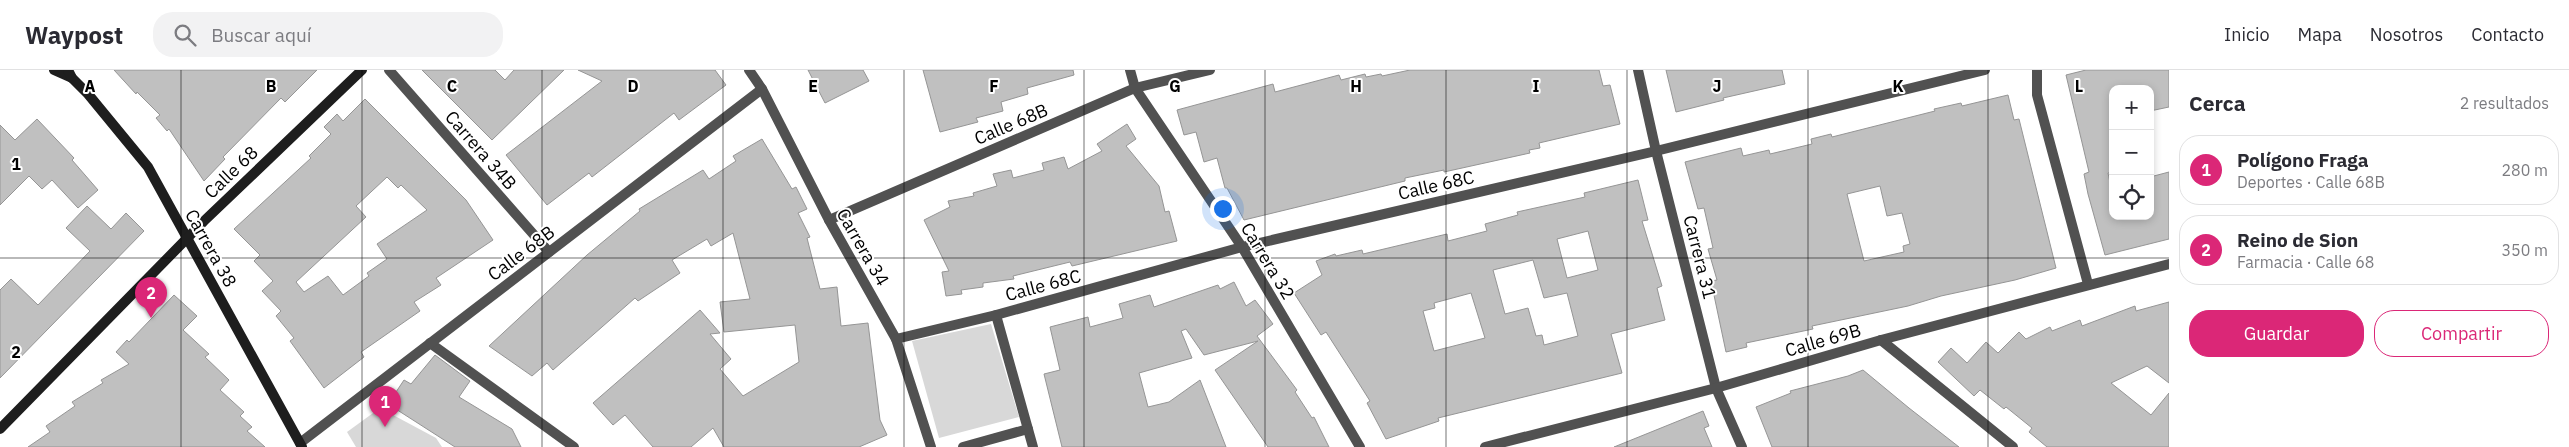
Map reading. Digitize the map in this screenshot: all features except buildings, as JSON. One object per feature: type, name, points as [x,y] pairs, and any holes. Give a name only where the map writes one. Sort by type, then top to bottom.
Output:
[{"type":"street","name":"Carrera 38","points":[[54,70],[70,74],[94,100],[148,167],[301,445]]},
{"type":"street","name":"Calle 68","points":[[0,429],[188,238],[362,70]]},
{"type":"street","name":"Carrera 34B","points":[[389,70],[549,252]]},
{"type":"street","name":"Carrera 34","points":[[749,70],[762,90],[829,220],[896,339],[931,447]]},
{"type":"street","name":"Carrera 32","points":[[1130,70],[1135,88],[1242,247],[1360,447]]},
{"type":"street","name":"Calle 68B","points":[[829,220],[1135,88],[1210,70]]},
{"type":"street","name":"Carrera 31","points":[[1638,70],[1656,151],[1716,388],[1742,447]]},
{"type":"street","name":"Calle 68C","points":[[896,339],[996,315],[1242,247],[1656,151],[1985,70]]},
{"type":"street","points":[[2037,70],[2037,95],[2088,284]]},
{"type":"street","name":"Calle 68B","points":[[301,445],[430,343],[762,90]]},
{"type":"street","name":"Calle 69B","points":[[1485,447],[1716,388],[1881,340],[2088,284],[2167,266]]},
{"type":"street","points":[[996,315],[1032,447]]},
{"type":"street","points":[[1881,340],[2013,447]]},
{"type":"street","points":[[430,343],[574,447]]},
{"type":"street","points":[[963,447],[1028,429]]},
{"type":"shaded area","points":[[991,324],[1019,417],[939,438],[912,341]]},
{"type":"shaded area","points":[[380,408],[436,438],[442,447],[356,447],[347,432]]},
{"type":"place","name":"Reino de Sion","points":[[151,318]]},
{"type":"place","name":"Polígono Fraga","points":[[385,427]]}]
